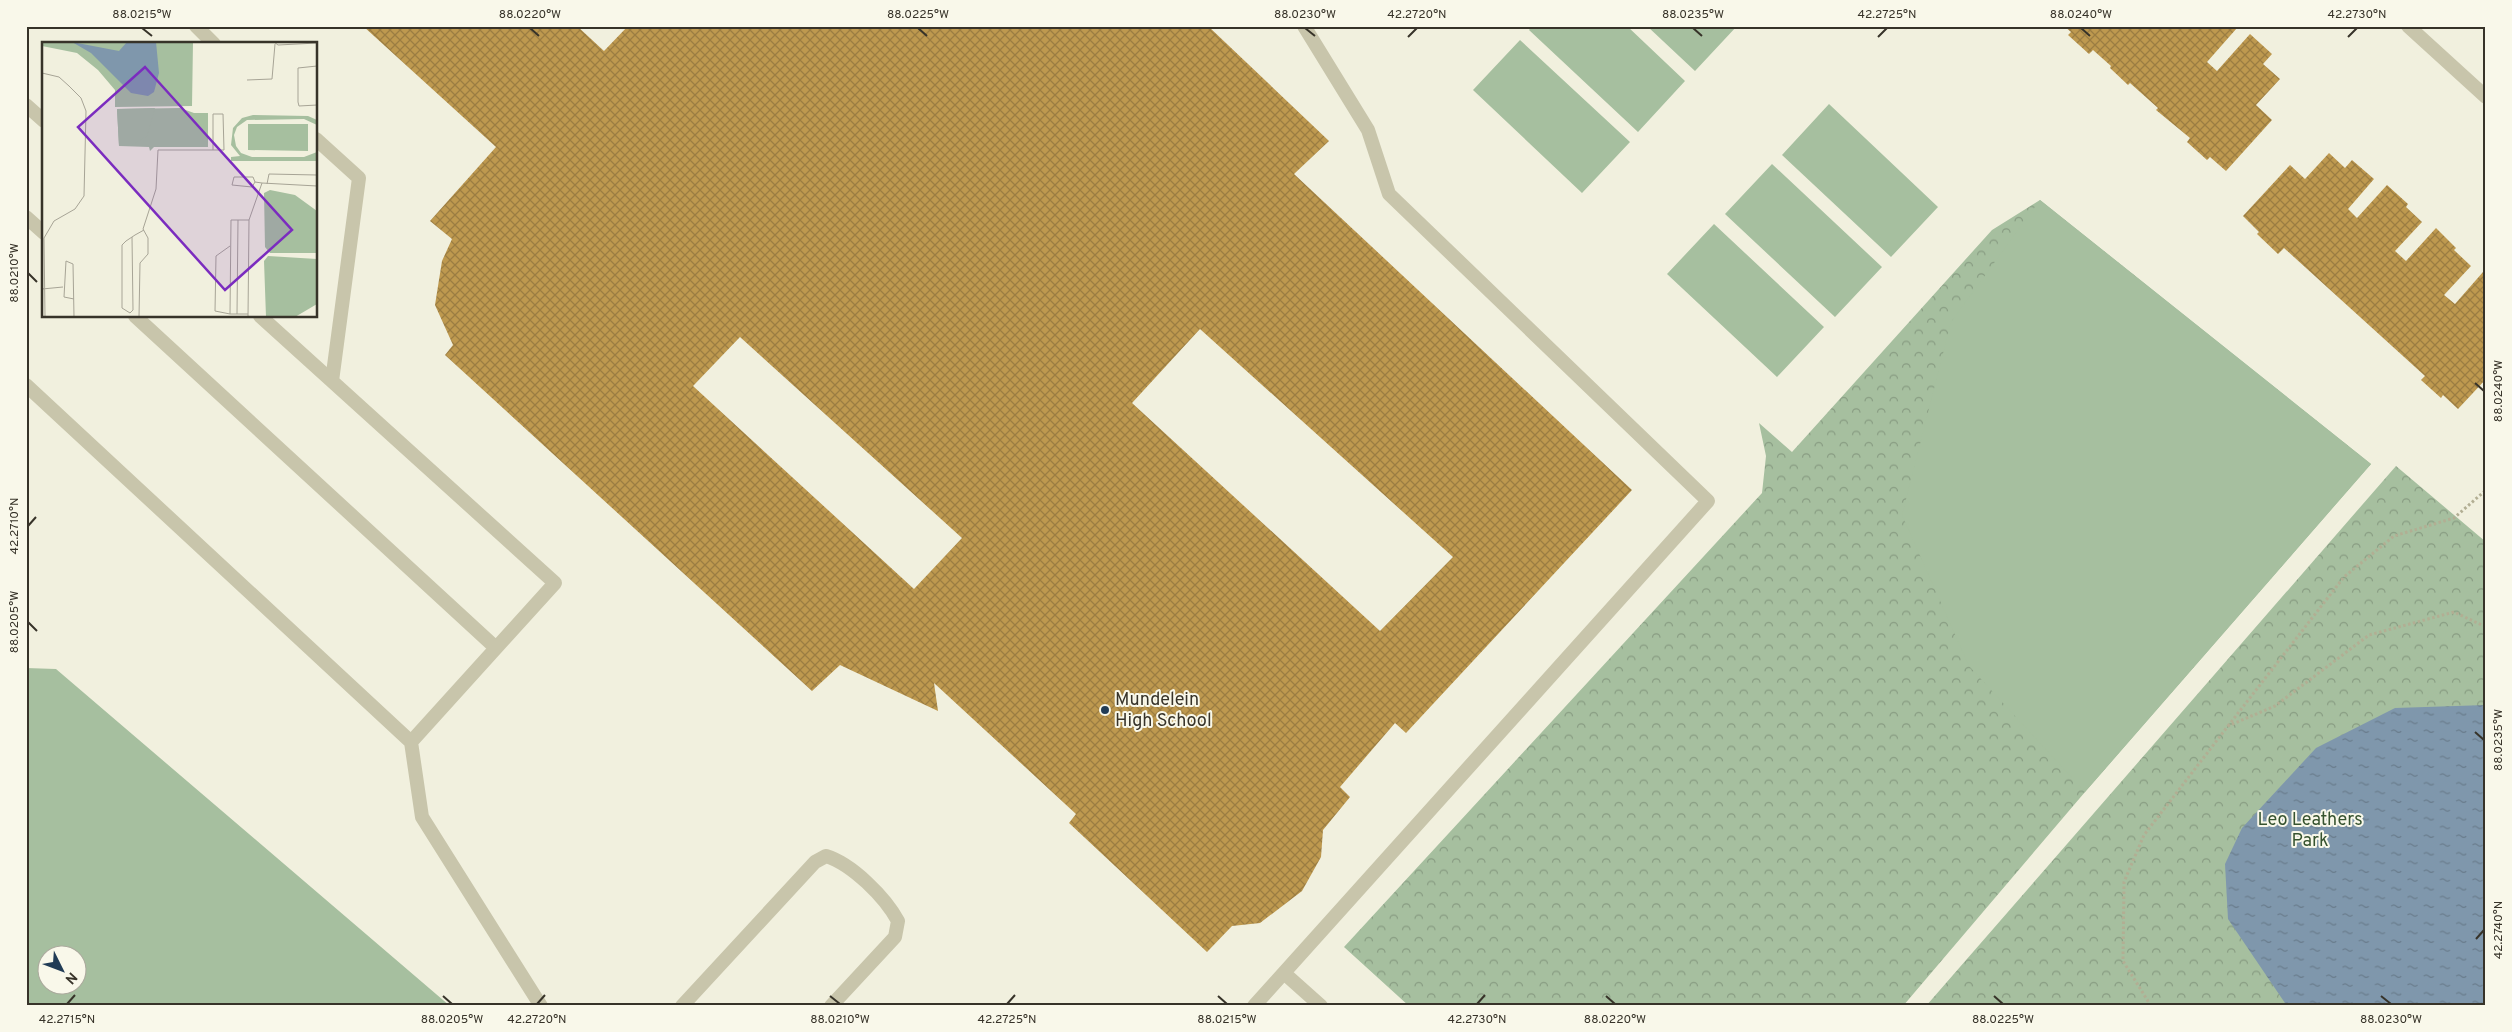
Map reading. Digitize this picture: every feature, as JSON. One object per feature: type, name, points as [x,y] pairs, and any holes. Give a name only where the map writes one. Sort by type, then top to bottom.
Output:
[{"type":"street","points":[[196,26],[212,42]]},
{"type":"street","points":[[1254,1006],[1708,501],[1389,194],[1368,130],[1304,26]]},
{"type":"street","points":[[2408,26],[2486,97]]},
{"type":"street","points":[[26,105],[42,119]]},
{"type":"street","points":[[318,141],[359,178],[332,381]]},
{"type":"street","points":[[26,217],[42,231]]},
{"type":"street","points":[[137,318],[496,648]]},
{"type":"street","points":[[262,318],[556,583],[411,742]]},
{"type":"street","points":[[26,385],[411,742],[422,816],[541,1006]]},
{"type":"street","points":[[682,1006],[815,862],[826,856],[838,860],[851,870],[890,906],[898,920],[895,937],[831,1006]]},
{"type":"street","points":[[1284,973],[1321,1006]]},
{"type":"path","points":[[2151,1006],[2123,960],[2124,882],[2144,835],[2344,577],[2394,536],[2454,518],[2486,490]]},
{"type":"path","points":[[2228,726],[2275,706],[2369,635],[2454,612],[2486,628]]},
{"type":"green space","points":[[1532,26],[1627,26],[1685,81],[1638,132],[1529,30]]},
{"type":"green space","points":[[1647,26],[1737,26],[1695,71]]},
{"type":"green space","points":[[1520,40],[1630,142],[1582,193],[1473,90]]},
{"type":"green space","points":[[1829,104],[1938,207],[1891,257],[1782,155]]},
{"type":"green space","points":[[1772,164],[1882,267],[1835,317],[1725,214]]},
{"type":"green space","points":[[2040,200],[2371,464],[2085,792],[1903,1006],[1409,1006],[1344,947],[1762,493],[1766,456],[1759,423],[1792,452],[1992,230]]},
{"type":"green space","points":[[2040,200],[2371,464],[2085,792],[1969,666],[1902,515],[1951,322]]},
{"type":"green space","points":[[1714,224],[1824,327],[1777,377],[1667,274]]},
{"type":"green space","name":"Leo Leathers Park","points":[[2396,466],[2486,542],[2486,1006],[1926,1006]]},
{"type":"green space","points":[[26,668],[56,669],[450,1006],[26,1006]]},
{"type":"water","points":[[2486,705],[2486,1006],[2287,1006],[2228,919],[2225,864],[2242,828],[2316,748],[2395,708]]},
{"type":"building","points":[[363,26],[577,26],[604,51],[628,26],[1208,26],[1329,141],[1294,174],[1632,490],[1406,733],[1395,723],[1340,787],[1350,797],[1323,830],[1321,857],[1302,891],[1260,923],[1232,926],[1207,952],[1069,823],[1076,814],[934,683],[938,711],[840,665],[812,691],[445,355],[453,345],[435,305],[442,261],[452,239],[430,221],[496,147]],"holes":[[[1200,329],[1453,557],[1380,631],[1132,403]],[[740,337],[962,538],[914,589],[693,386]]]},
{"type":"building","points":[[2064,26],[2168,28],[2235,26],[2237,28],[2207,62],[2217,71],[2250,34],[2272,54],[2263,64],[2280,79],[2256,105],[2272,120],[2226,171],[2210,157],[2207,160],[2187,142],[2190,138],[2156,110],[2158,108],[2130,83],[2128,85],[2093,50],[2089,54],[2068,35],[2071,32]]},
{"type":"building","points":[[2329,153],[2345,168],[2352,160],[2374,179],[2348,209],[2357,218],[2387,185],[2408,204],[2406,207],[2422,222],[2395,251],[2406,261],[2436,228],[2456,248],[2454,250],[2471,266],[2444,295],[2455,304],[2483,272],[2486,274],[2486,379],[2458,409],[2443,395],[2441,398],[2421,380],[2425,376],[2284,248],[2278,254],[2257,234],[2259,232],[2243,216],[2290,165],[2305,179]]},
{"type":"place","name":"Mundelein High School","points":[[1105,710]]}]
